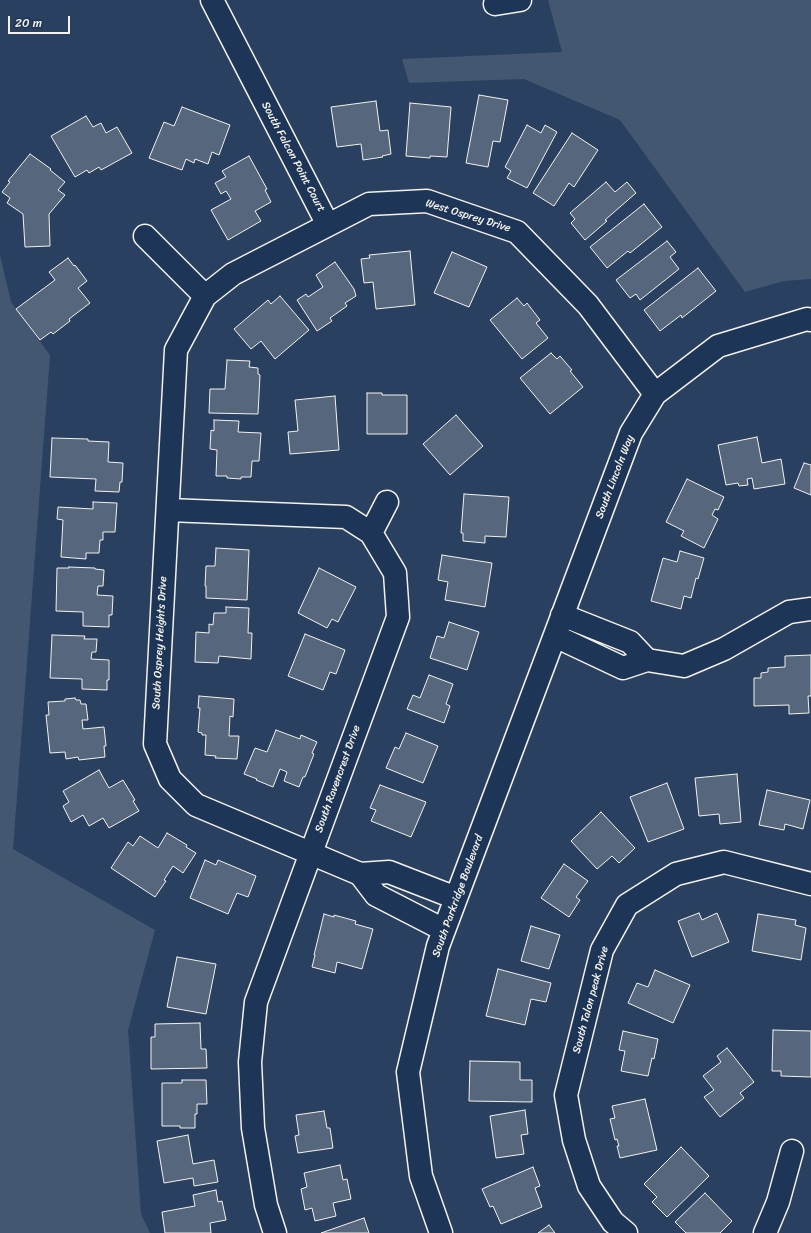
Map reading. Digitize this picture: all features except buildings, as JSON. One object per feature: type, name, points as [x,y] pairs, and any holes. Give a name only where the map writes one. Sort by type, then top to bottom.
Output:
[{"type":"street","name":"South Falcon Point Court","points":[[212,0],[328,225]]},
{"type":"street","points":[[495,4],[520,0]]},
{"type":"street","name":"West Osprey Drive","points":[[205,296],[233,274],[369,204],[426,201],[517,232],[588,305],[655,394]]},
{"type":"street","points":[[145,236],[205,296]]},
{"type":"street","name":"South Osprey Heights Drive","points":[[205,296],[176,350],[155,744],[170,779],[196,804],[360,874],[389,872],[456,898]]},
{"type":"street","name":"South Lincoln Way","points":[[562,616],[631,433],[655,394],[718,346],[807,319],[811,320]]},
{"type":"street","points":[[371,533],[388,502]]},
{"type":"street","name":"South Ravencrest Drive","points":[[168,510],[346,517],[371,533],[395,573],[398,616],[256,1002],[250,1062],[253,1128],[266,1205],[275,1233]]},
{"type":"street","points":[[555,636],[623,668],[647,660],[684,666],[724,649],[789,612],[811,609]]},
{"type":"street","points":[[562,616],[630,642],[647,660]]},
{"type":"street","name":"South Parkridge Boulevard","points":[[441,1233],[421,1176],[408,1072],[438,946],[562,616]]},
{"type":"street","name":"South Talon peak Drive","points":[[626,1233],[613,1222],[588,1186],[574,1140],[566,1095],[602,950],[627,904],[676,874],[724,862],[811,884]]},
{"type":"street","name":"South Osprey Heights Drive","points":[[360,874],[376,895],[444,930]]},
{"type":"street","points":[[765,1233],[778,1202],[792,1151]]},
{"type":"shaded area","points":[[548,0],[811,0],[811,279],[784,281],[745,292],[620,120],[524,79],[409,83],[402,59],[562,52]]},
{"type":"shaded area","points":[[0,255],[11,302],[50,355],[13,849],[155,930],[128,1030],[141,1214],[150,1233],[0,1233]]}]
